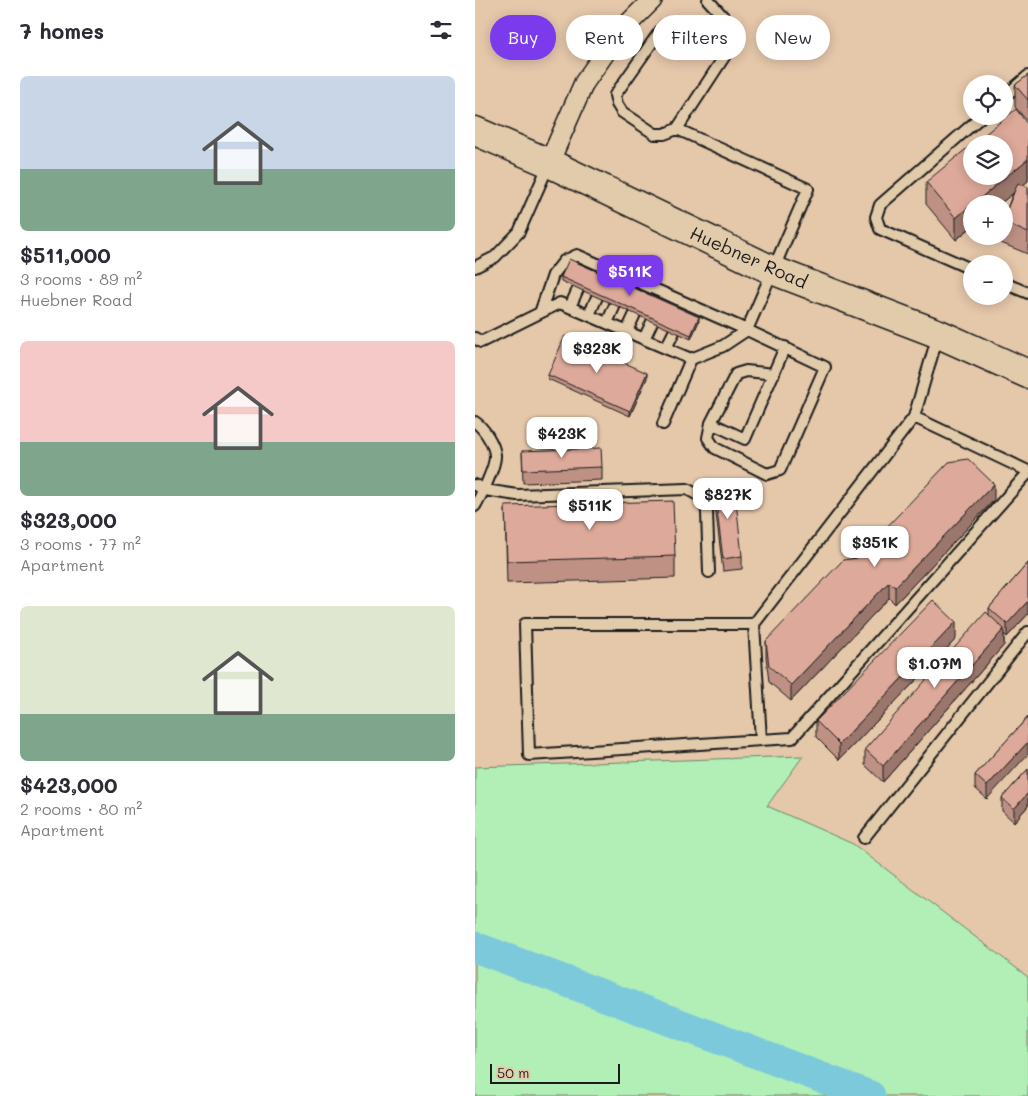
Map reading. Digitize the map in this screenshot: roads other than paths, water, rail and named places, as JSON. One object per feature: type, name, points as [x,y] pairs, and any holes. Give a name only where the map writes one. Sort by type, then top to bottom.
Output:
[{"type":"main road","name":"Huebner Road","points":[[475,130],[549,163],[772,270],[939,334],[1028,374]]},
{"type":"street","points":[[549,163],[584,83],[618,34],[651,0]]},
{"type":"lane","points":[[708,0],[722,15]]},
{"type":"lane","points":[[653,41],[615,95],[617,104],[622,112],[655,134],[664,134],[677,129],[721,60]]},
{"type":"lane","points":[[1013,89],[1028,76]]},
{"type":"lane","points":[[963,265],[880,229],[876,217],[880,205],[972,125]]},
{"type":"lane","points":[[663,424],[691,359],[723,346],[747,330],[808,189],[677,129]]},
{"type":"lane","points":[[475,267],[495,257],[519,232],[549,163]]},
{"type":"lane","points":[[540,313],[553,275],[564,261],[577,255],[590,267],[646,292],[665,294],[685,309],[747,330],[825,367],[780,470],[767,474],[715,448],[708,438],[711,423],[736,374],[746,372],[774,374]]},
{"type":"lane","points":[[1013,287],[1028,293]]},
{"type":"lane","points":[[570,307],[579,289]]},
{"type":"lane","points":[[660,304],[665,294]]},
{"type":"lane","points":[[589,315],[597,298]]},
{"type":"lane","points":[[475,338],[481,342],[561,303],[691,359]]},
{"type":"lane","points":[[607,323],[615,305]]},
{"type":"lane","points":[[627,332],[635,314]]},
{"type":"lane","points":[[644,339],[652,322]]},
{"type":"lane","points":[[666,348],[674,332]]},
{"type":"lane","points":[[761,740],[754,624],[914,416],[939,334]]},
{"type":"lane","points":[[711,423],[745,439],[785,348]]},
{"type":"lane","points":[[754,624],[525,624],[529,755],[792,738],[1028,472],[914,416]]},
{"type":"lane","points":[[475,422],[480,425],[491,443],[495,456],[480,487],[475,506]]},
{"type":"lane","points":[[480,487],[517,494],[687,489],[703,498],[707,512],[709,572]]},
{"type":"lane","points":[[864,838],[1028,632]]},
{"type":"waterway","points":[[475,947],[870,1096]]}]
